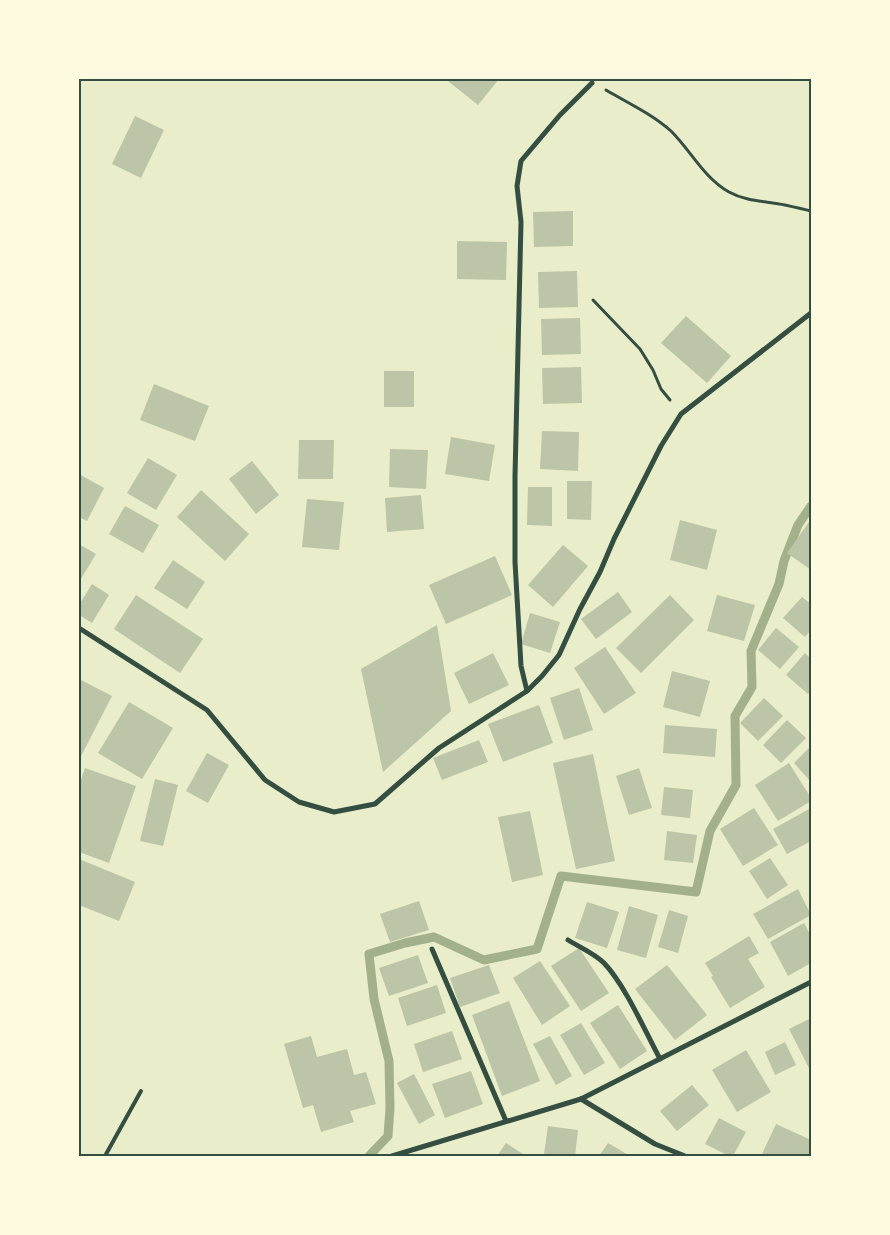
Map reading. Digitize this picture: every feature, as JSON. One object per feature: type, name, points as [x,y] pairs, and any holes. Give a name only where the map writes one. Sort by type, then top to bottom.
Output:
[{"type":"street","points":[[527,691],[521,666],[514,562],[514,476],[521,222],[517,186],[521,161],[560,115],[592,83]]},
{"type":"street","points":[[79,628],[207,710],[265,780],[299,802],[334,812],[374,804],[439,748],[527,691],[559,655],[661,446],[681,414],[811,313]]},
{"type":"street","points":[[568,940],[599,959],[608,968],[626,996],[660,1059]]},
{"type":"street","points":[[432,949],[506,1122]]},
{"type":"street","points":[[392,1156],[581,1099],[811,982]]},
{"type":"street","points":[[581,1099],[655,1144],[685,1156]]},
{"type":"lane","points":[[105,1156],[141,1091]]},
{"type":"path","points":[[592,83],[658,121],[690,152],[709,178],[729,192],[756,201],[784,204],[811,211]]},
{"type":"path","points":[[593,300],[640,349],[653,370],[661,389],[681,414]]},
{"type":"building","points":[[450,79],[499,79],[478,105],[448,81]]},
{"type":"building","points":[[135,116],[164,130],[141,178],[112,164]]},
{"type":"building","points":[[573,211],[573,246],[534,247],[533,212]]},
{"type":"building","points":[[457,241],[507,242],[506,280],[457,279]]},
{"type":"building","points":[[577,271],[578,307],[539,308],[538,272]]},
{"type":"building","points":[[686,316],[731,356],[707,383],[661,343]]},
{"type":"building","points":[[580,318],[581,354],[542,355],[541,319]]},
{"type":"building","points":[[581,367],[582,403],[543,404],[542,368]]},
{"type":"building","points":[[384,371],[414,371],[414,407],[384,407]]},
{"type":"building","points":[[154,384],[209,406],[195,441],[140,420]]},
{"type":"building","points":[[542,431],[579,432],[578,471],[540,469]]},
{"type":"building","points":[[451,437],[495,445],[489,481],[445,474]]},
{"type":"building","points":[[299,440],[334,440],[333,479],[298,479]]},
{"type":"building","points":[[390,449],[428,450],[426,489],[389,487]]},
{"type":"building","points":[[148,458],[177,475],[156,510],[127,493]]},
{"type":"building","points":[[252,461],[279,495],[256,514],[229,479]]},
{"type":"building","points":[[79,474],[104,488],[87,521],[79,517]]},
{"type":"building","points":[[567,481],[592,481],[591,520],[567,519]]},
{"type":"building","points":[[528,487],[552,487],[552,526],[527,525]]},
{"type":"building","points":[[201,490],[249,534],[225,561],[177,517]]},
{"type":"building","points":[[421,495],[424,529],[387,532],[385,498]]},
{"type":"building","points":[[307,499],[344,502],[339,550],[302,547]]},
{"type":"building","points":[[125,506],[159,525],[143,553],[109,534]]},
{"type":"building","points":[[811,519],[811,570],[787,553]]},
{"type":"building","points":[[680,520],[717,530],[707,570],[670,560]]},
{"type":"building","points":[[79,544],[96,554],[79,582]]},
{"type":"building","points":[[563,545],[588,566],[553,607],[528,585]]},
{"type":"building","points":[[495,556],[512,595],[446,624],[429,585]]},
{"type":"building","points":[[173,560],[205,582],[187,609],[154,588]]},
{"type":"building","points":[[92,584],[109,595],[92,623],[79,615],[79,605]]},
{"type":"building","points":[[618,592],[632,612],[596,639],[581,619]]},
{"type":"building","points":[[136,595],[203,639],[180,673],[114,629]]},
{"type":"building","points":[[670,595],[694,620],[641,673],[616,648]]},
{"type":"building","points":[[717,595],[755,605],[744,641],[707,631]]},
{"type":"building","points":[[802,597],[811,604],[811,630],[805,637],[783,618]]},
{"type":"building","points":[[530,613],[560,622],[550,653],[521,644]]},
{"type":"building","points":[[437,625],[451,711],[383,772],[361,669]]},
{"type":"building","points":[[776,628],[799,647],[780,669],[758,650]]},
{"type":"building","points":[[605,647],[636,693],[604,714],[574,668]]},
{"type":"building","points":[[493,653],[509,685],[469,704],[454,673]]},
{"type":"building","points":[[805,653],[811,659],[811,690],[808,694],[786,675]]},
{"type":"building","points":[[672,671],[710,681],[700,717],[663,707]]},
{"type":"building","points":[[81,680],[112,696],[79,760],[79,684]]},
{"type":"building","points":[[579,688],[593,730],[564,740],[550,698]]},
{"type":"building","points":[[764,698],[783,716],[758,741],[740,723]]},
{"type":"building","points":[[129,702],[173,728],[142,779],[98,753]]},
{"type":"building","points":[[539,705],[553,743],[503,762],[488,724]]},
{"type":"building","points":[[787,720],[806,738],[781,763],[763,745]]},
{"type":"building","points":[[665,725],[717,729],[715,757],[663,753]]},
{"type":"building","points":[[479,740],[488,762],[442,780],[433,758]]},
{"type":"building","points":[[811,746],[811,782],[794,763]]},
{"type":"building","points":[[207,753],[229,765],[208,803],[186,791]]},
{"type":"building","points":[[593,754],[615,861],[576,869],[553,763]]},
{"type":"building","points":[[789,763],[811,798],[811,801],[778,821],[755,785]]},
{"type":"building","points":[[85,768],[136,786],[109,863],[79,852],[79,786]]},
{"type":"building","points":[[639,768],[652,808],[629,815],[616,776]]},
{"type":"building","points":[[155,779],[178,785],[163,846],[140,841]]},
{"type":"building","points":[[664,787],[693,790],[690,818],[661,815]]},
{"type":"building","points":[[754,808],[778,845],[743,866],[720,829]]},
{"type":"building","points":[[811,808],[811,841],[787,854],[773,829]]},
{"type":"building","points":[[530,811],[543,875],[512,882],[498,817]]},
{"type":"building","points":[[667,831],[697,835],[693,863],[664,860]]},
{"type":"building","points":[[770,858],[788,885],[767,899],[749,871]]},
{"type":"building","points":[[79,859],[135,882],[119,921],[79,905]]},
{"type":"building","points":[[798,889],[811,915],[768,939],[753,914]]},
{"type":"building","points":[[419,901],[429,930],[390,942],[380,914]]},
{"type":"building","points":[[587,902],[619,912],[607,948],[575,938]]},
{"type":"building","points":[[629,906],[658,915],[646,958],[617,950]]},
{"type":"building","points":[[669,910],[688,916],[678,953],[658,947]]},
{"type":"building","points":[[804,923],[811,936],[811,963],[788,976],[770,942]]},
{"type":"building","points":[[749,936],[759,953],[748,959],[765,987],[730,1008],[711,977],[713,976],[705,963]]},
{"type":"building","points":[[579,948],[609,993],[581,1011],[551,966]]},
{"type":"building","points":[[418,955],[428,983],[389,996],[379,968]]},
{"type":"building","points":[[540,961],[570,1006],[542,1025],[513,978]]},
{"type":"building","points":[[489,965],[500,993],[460,1007],[450,978]]},
{"type":"building","points":[[667,965],[707,1015],[675,1040],[635,989]]},
{"type":"building","points":[[437,985],[446,1013],[407,1026],[398,998]]},
{"type":"building","points":[[509,1001],[540,1081],[502,1096],[472,1015]]},
{"type":"building","points":[[618,1005],[647,1051],[620,1069],[590,1023]]},
{"type":"building","points":[[811,1018],[811,1072],[789,1029]]},
{"type":"building","points":[[581,1023],[605,1063],[584,1075],[560,1035]]},
{"type":"building","points":[[452,1031],[462,1059],[423,1072],[414,1044]]},
{"type":"building","points":[[311,1036],[317,1057],[347,1049],[354,1075],[366,1072],[376,1104],[350,1111],[354,1122],[321,1132],[313,1105],[303,1108],[284,1044]]},
{"type":"building","points":[[550,1036],[572,1076],[556,1085],[533,1044]]},
{"type":"building","points":[[785,1042],[796,1065],[775,1075],[765,1052]]},
{"type":"building","points":[[746,1050],[771,1092],[737,1112],[712,1070]]},
{"type":"building","points":[[471,1071],[483,1104],[445,1118],[432,1084]]},
{"type":"building","points":[[414,1074],[435,1115],[419,1124],[397,1083]]},
{"type":"building","points":[[692,1085],[709,1105],[677,1131],[660,1111]]},
{"type":"building","points":[[719,1118],[746,1132],[733,1156],[729,1156],[705,1144]]},
{"type":"building","points":[[776,1124],[811,1140],[811,1156],[766,1156],[762,1154]]},
{"type":"building","points":[[548,1126],[578,1130],[575,1156],[544,1154]]},
{"type":"building","points":[[506,1143],[526,1156],[497,1156]]},
{"type":"building","points":[[608,1143],[630,1156],[599,1156]]},
{"type":"waterway","points":[[369,1156],[388,1136],[390,1108],[389,1061],[374,999],[369,954],[405,943],[434,937],[484,960],[537,949],[561,876],[696,892],[710,831],[736,785],[735,716],[752,687],[751,651],[779,584],[784,561],[798,525],[811,506]]}]
